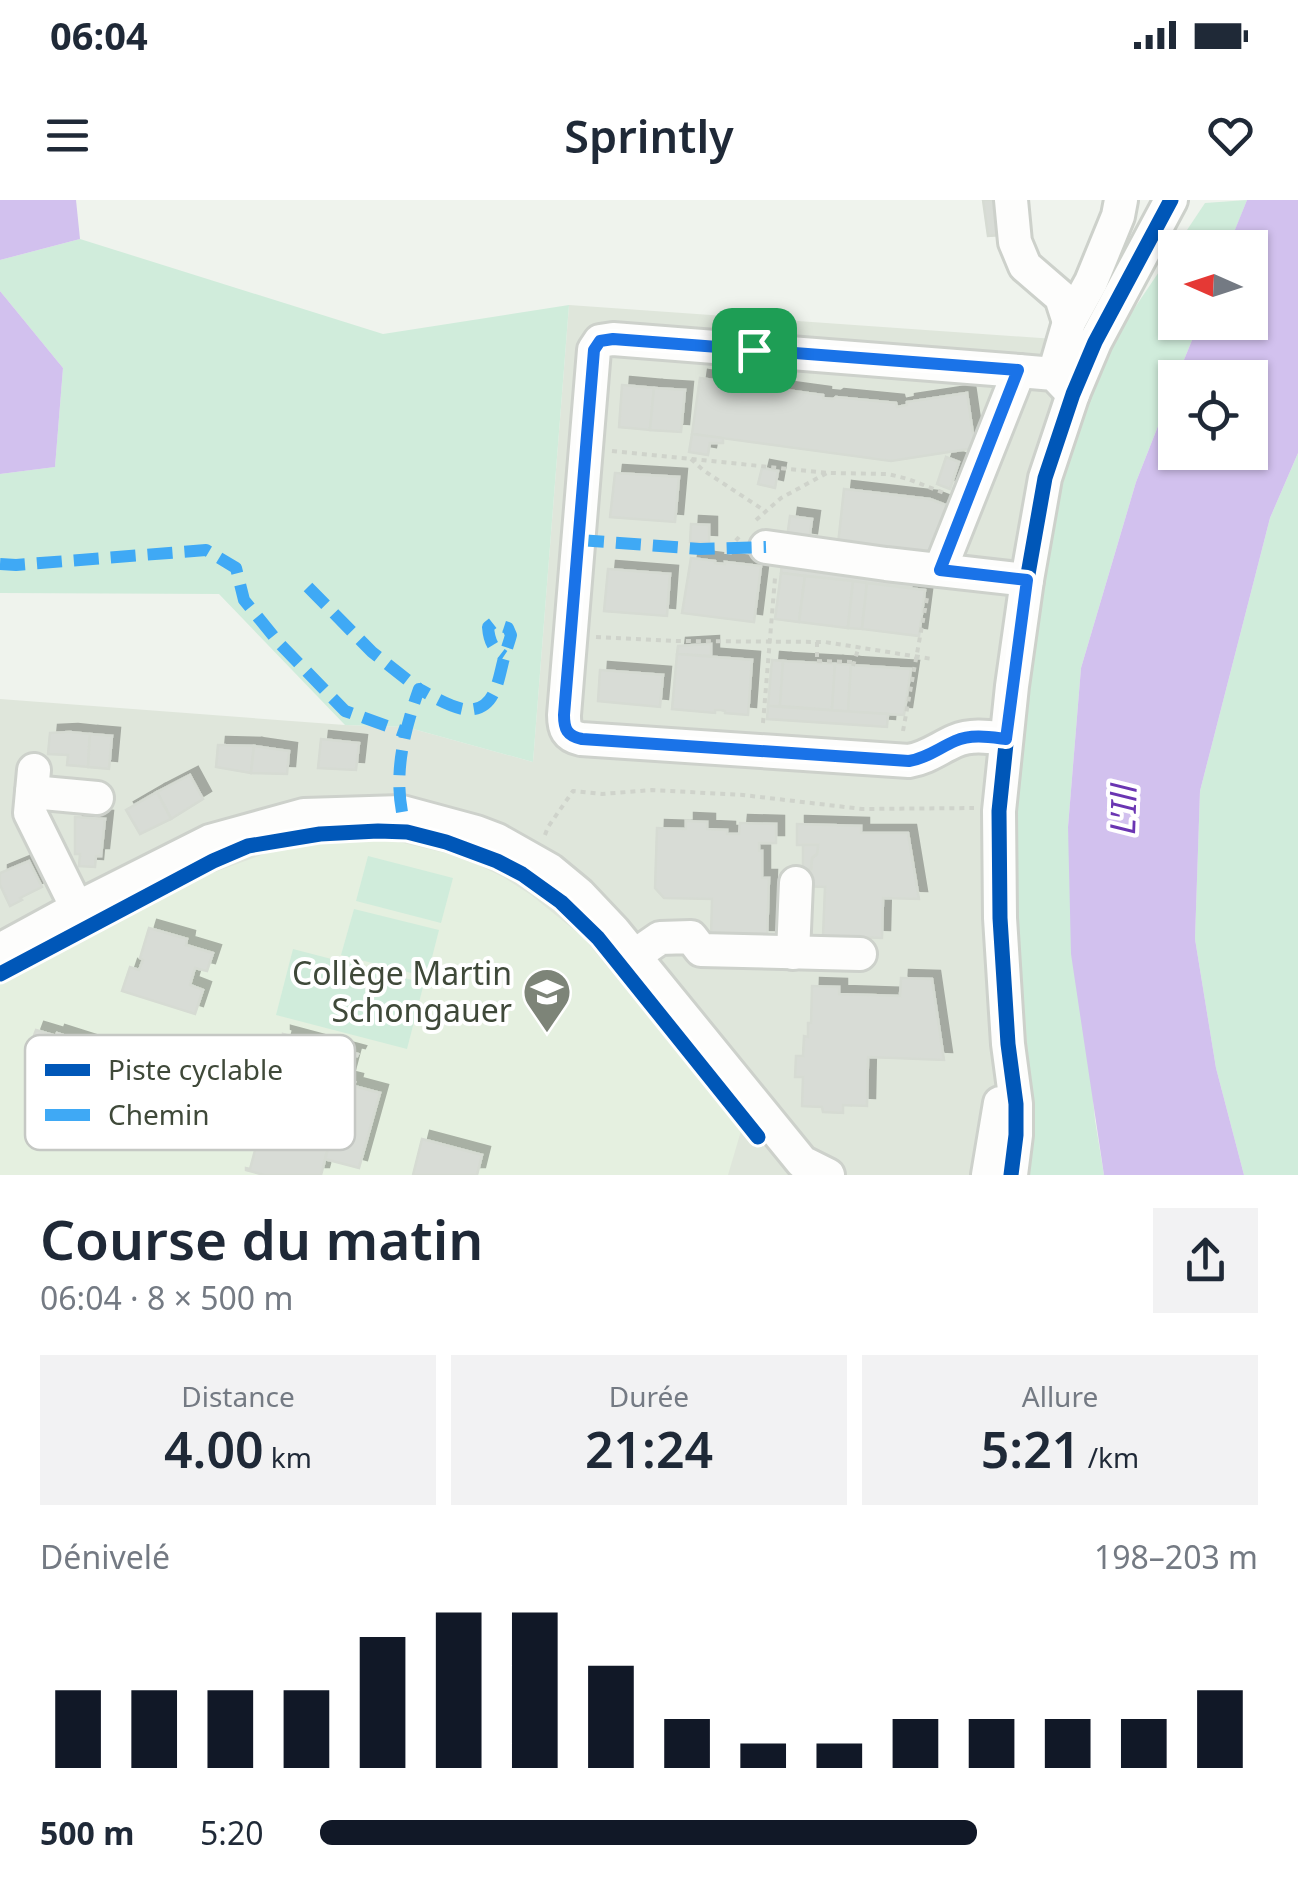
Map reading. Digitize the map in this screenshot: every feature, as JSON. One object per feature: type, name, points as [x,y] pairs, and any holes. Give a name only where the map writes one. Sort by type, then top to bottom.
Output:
[{"type":"street","points":[[1011,200],[1015,242],[1025,266],[1061,297],[1069,322],[1063,384],[1027,580],[998,812],[1008,1044],[1016,1104],[1011,1175]]},
{"type":"street","points":[[1069,322],[1091,282],[1122,200]]},
{"type":"street","points":[[1063,384],[1113,307],[1171,200]]},
{"type":"street","points":[[1006,739],[965,738],[919,760],[897,761],[582,739],[567,733],[564,715],[594,350],[600,341],[621,339],[1018,370],[1063,384]]},
{"type":"street","points":[[936,570],[1018,370]]},
{"type":"street","points":[[759,538],[936,570],[1027,580]]},
{"type":"street","points":[[77,908],[30,814],[33,781],[97,798]]},
{"type":"street","points":[[0,950],[210,841],[304,815],[402,812],[476,832],[550,870],[580,894],[802,1162],[828,1175]]},
{"type":"street","points":[[793,953],[796,883]]},
{"type":"street","points":[[634,956],[660,938],[676,937],[691,937],[701,950],[860,954]]},
{"type":"street","points":[[988,1175],[1008,1044]]},
{"type":"path","points":[[586,449],[898,476],[967,501]]},
{"type":"path","points":[[689,457],[765,511]]},
{"type":"path","points":[[761,753],[769,643],[759,538],[765,511],[829,472]]},
{"type":"path","points":[[729,548],[759,538]]},
{"type":"path","points":[[897,761],[936,570]]},
{"type":"path","points":[[825,642],[827,633]]},
{"type":"path","points":[[571,635],[656,641],[825,642],[932,659]]},
{"type":"path","points":[[817,642],[817,662],[854,664],[857,636]]},
{"type":"path","points":[[528,857],[573,791],[602,794],[652,790],[801,800],[852,808],[978,808],[998,812]]},
{"type":"shaded area","points":[[1247,200],[1235,230],[1187,230],[1205,203]]},
{"type":"shaded area","points":[[80,239],[383,334],[569,305],[533,762],[406,727],[345,725],[219,594],[0,593],[0,474],[55,467],[63,368],[0,291],[0,260]]},
{"type":"shaded area","points":[[1158,273],[1158,340],[1192,340],[1184,360],[1158,360],[1158,426],[1136,482],[1081,668],[1068,827],[1095,1120],[1104,1175],[1027,1175],[1031,1093],[1009,814],[1032,624],[1063,463],[1111,343]]},
{"type":"shaded area","points":[[569,305],[1111,343],[1031,1093],[1027,1175],[0,1175],[0,699],[406,727],[533,762]]},
{"type":"shaded area","points":[[1298,453],[1298,1175],[1244,1175],[1216,1068],[1195,939],[1200,791],[1270,518]]},
{"type":"shaded area","points":[[349,839],[399,842],[478,865],[531,895],[584,938],[741,1131],[728,1175],[0,1175],[0,982],[207,875],[291,844]]},
{"type":"shaded area","points":[[368,856],[453,878],[441,923],[356,901]]},
{"type":"shaded area","points":[[354,909],[439,930],[427,977],[341,955]]},
{"type":"shaded area","points":[[293,949],[424,983],[407,1049],[276,1015]]},
{"type":"water","points":[[0,200],[76,200],[80,239],[0,260]]},
{"type":"water","name":"L'Ill","points":[[1247,200],[1298,200],[1298,453],[1270,518],[1200,791],[1195,939],[1216,1068],[1244,1175],[1104,1175],[1071,954],[1068,827],[1081,668],[1136,482],[1158,426],[1158,470],[1268,470],[1268,360],[1184,360],[1192,340],[1268,340],[1268,230],[1235,230]]},
{"type":"water","points":[[0,291],[63,368],[55,467],[0,474]]},
{"type":"building","points":[[983,200],[996,200],[1001,235],[988,236]]},
{"type":"building","points":[[700,378],[823,398],[896,403],[897,407],[967,393],[975,448],[891,461],[692,434]]},
{"type":"building","points":[[622,385],[654,388],[650,430],[619,427]]},
{"type":"building","points":[[654,388],[685,390],[681,432],[650,430]]},
{"type":"building","points":[[692,434],[723,438],[723,443],[710,443],[708,455],[689,452]]},
{"type":"building","points":[[946,457],[959,462],[950,489],[937,484]]},
{"type":"building","points":[[762,468],[778,471],[775,488],[758,484]]},
{"type":"building","points":[[615,473],[679,477],[675,522],[610,517]]},
{"type":"building","points":[[844,489],[930,499],[951,507],[932,556],[838,544]]},
{"type":"building","points":[[790,516],[812,519],[809,541],[787,538]]},
{"type":"building","points":[[691,524],[709,525],[709,543],[690,542]]},
{"type":"building","points":[[691,558],[761,566],[754,622],[682,613]]},
{"type":"building","points":[[782,560],[912,575],[911,588],[781,573]]},
{"type":"building","points":[[608,569],[670,574],[667,616],[604,611]]},
{"type":"building","points":[[781,573],[805,576],[799,622],[775,619]]},
{"type":"building","points":[[805,576],[853,581],[848,628],[799,622]]},
{"type":"building","points":[[853,581],[867,583],[862,629],[848,628]]},
{"type":"building","points":[[867,583],[925,590],[919,636],[862,629]]},
{"type":"building","points":[[711,644],[711,656],[677,654],[678,646]]},
{"type":"building","points":[[677,654],[752,660],[748,715],[672,709]]},
{"type":"building","points":[[772,660],[783,661],[780,706],[768,706]]},
{"type":"building","points":[[783,661],[835,664],[832,710],[780,706]]},
{"type":"building","points":[[835,664],[851,665],[848,712],[832,710]]},
{"type":"building","points":[[851,665],[911,669],[904,715],[848,712]]},
{"type":"building","points":[[600,670],[663,675],[660,707],[598,701]]},
{"type":"building","points":[[768,706],[888,714],[887,727],[767,719]]},
{"type":"building","points":[[50,733],[90,734],[88,767],[67,765],[68,755],[48,754]]},
{"type":"building","points":[[90,734],[112,736],[109,769],[88,767]]},
{"type":"building","points":[[321,739],[359,743],[356,770],[318,768]]},
{"type":"building","points":[[218,745],[254,746],[251,773],[216,767]]},
{"type":"building","points":[[254,746],[289,751],[287,774],[251,773]]},
{"type":"building","points":[[190,775],[203,799],[171,819],[157,792]]},
{"type":"building","points":[[157,792],[171,819],[140,834],[126,810]]},
{"type":"building","points":[[75,817],[105,819],[101,856],[96,856],[95,867],[79,866],[80,854],[75,854]]},
{"type":"building","points":[[686,821],[707,822],[707,829],[727,830],[727,834],[739,834],[740,823],[776,824],[776,843],[759,843],[762,878],[769,878],[767,938],[711,937],[712,899],[664,898],[655,888],[657,828],[686,829]]},
{"type":"building","points":[[797,824],[861,826],[861,833],[908,833],[919,899],[883,898],[882,938],[823,936],[825,887],[803,886],[803,869],[811,869],[818,845],[797,845]]},
{"type":"building","points":[[803,845],[818,845],[811,869],[803,869]]},
{"type":"building","points":[[29,861],[42,887],[10,906],[0,885],[0,873]]},
{"type":"building","points":[[149,928],[187,939],[186,945],[213,953],[207,971],[195,968],[190,985],[203,990],[195,1014],[122,991],[130,967],[139,970]]},
{"type":"building","points":[[901,978],[932,979],[944,1060],[868,1057],[867,1106],[843,1105],[843,1113],[802,1106],[803,1077],[795,1077],[796,1056],[803,1056],[804,1036],[808,1037],[812,986],[839,987],[839,994],[900,996]]},
{"type":"building","points":[[355,1086],[380,1093],[359,1168],[325,1159],[328,1150],[355,1150]]},
{"type":"building","points":[[422,1139],[482,1155],[477,1175],[413,1175]]},
{"type":"building","points":[[255,1150],[328,1150],[321,1175],[264,1175],[246,1168],[250,1169]]},
{"type":"marked path","points":[[579,540],[700,549],[766,547]]},
{"type":"marked path","points":[[0,564],[206,550],[236,568],[244,600],[279,643],[345,711],[404,732]]},
{"type":"marked path","points":[[308,587],[372,652],[419,689]]},
{"type":"marked path","points":[[402,812],[402,749],[419,689],[457,708],[482,706],[494,693],[511,635],[508,628],[493,623],[488,627],[490,640],[504,656]]},
{"type":"cycle path","points":[[1011,1175],[1016,1104],[1000,918],[999,811],[1027,580],[1045,478],[1073,394],[1095,342],[1171,200]]},
{"type":"cycle path","points":[[0,974],[248,846],[320,834],[407,832],[497,861],[561,902],[598,938],[758,1137]]},
{"type":"place","name":"Collège Martin Schongauer","points":[[547,1034]]},
{"type":"route","points":[[613,339],[754,350],[1018,370],[940,570],[1027,580],[1006,739],[965,738],[909,761],[582,739],[567,733],[564,715],[596,345],[613,339]]}]
